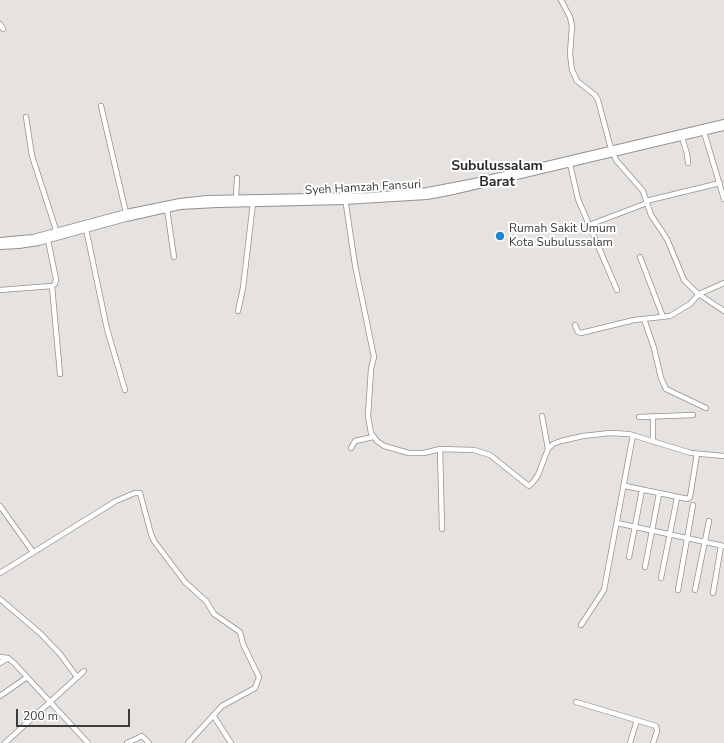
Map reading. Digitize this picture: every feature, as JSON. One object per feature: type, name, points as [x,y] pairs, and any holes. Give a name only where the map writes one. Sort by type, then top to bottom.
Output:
[{"type":"main road","name":"Syeh Hamzah Fansuri","points":[[438,192],[724,123]]},
{"type":"main road","name":"Syeh Hamzah Fansuri","points":[[0,241],[33,238],[86,229],[180,202],[236,198],[411,198],[570,164],[612,151],[724,127]]},
{"type":"main road","name":"Syeh Hamzah Fansuri","points":[[0,246],[20,245],[48,240],[57,234],[126,213],[167,209],[180,206],[345,199]]},
{"type":"street","points":[[561,0],[570,18],[572,26],[570,54],[572,70],[577,81],[595,95],[598,100],[612,151],[616,160],[641,187],[653,219],[669,243],[684,280],[699,294],[724,311]]},
{"type":"street","points":[[0,24],[3,29]]},
{"type":"street","points":[[100,106],[126,213]]},
{"type":"street","points":[[26,117],[32,156],[57,234]]},
{"type":"street","points":[[704,132],[724,199]]},
{"type":"street","points":[[682,137],[688,163]]},
{"type":"street","points":[[570,164],[578,199],[616,290]]},
{"type":"street","points":[[236,198],[237,178]]},
{"type":"street","points":[[589,225],[647,202],[720,183]]},
{"type":"street","points":[[345,199],[355,265],[374,357],[371,369],[368,416],[373,437],[384,446],[409,453],[424,453],[440,449],[474,450],[490,454],[529,486],[538,475],[548,449],[553,444],[583,436],[610,433],[633,435],[685,452],[724,456]]},
{"type":"street","points":[[238,311],[243,288],[253,203]]},
{"type":"street","points":[[167,209],[174,257]]},
{"type":"street","points":[[86,229],[107,329],[125,390]]},
{"type":"street","points":[[48,240],[56,279],[55,284],[52,286],[60,374]]},
{"type":"street","points":[[640,257],[663,317]]},
{"type":"street","points":[[575,325],[578,332],[581,333],[616,324],[663,317],[677,313],[692,302],[699,294],[724,283]]},
{"type":"street","points":[[0,290],[52,286]]},
{"type":"street","points":[[644,319],[654,348],[661,378],[666,389],[706,408]]},
{"type":"street","points":[[639,417],[693,415]]},
{"type":"street","points":[[542,416],[548,449]]},
{"type":"street","points":[[653,417],[653,442]]},
{"type":"street","points":[[581,625],[604,590],[633,435]]},
{"type":"street","points":[[351,448],[355,441],[373,437]]},
{"type":"street","points":[[440,449],[442,529]]},
{"type":"street","points":[[624,486],[687,500],[690,497],[697,454]]},
{"type":"street","points":[[629,557],[642,490]]},
{"type":"street","points":[[0,573],[116,501],[135,493],[140,494],[154,541],[185,582],[206,601],[214,614],[240,632],[243,644],[258,674],[258,680],[255,688],[226,702],[188,743]]},
{"type":"street","points":[[646,567],[659,494]]},
{"type":"street","points":[[661,578],[677,498]]},
{"type":"street","points":[[678,590],[693,505]]},
{"type":"street","points":[[0,506],[33,552]]},
{"type":"street","points":[[695,590],[708,521]]},
{"type":"street","points":[[617,523],[652,532],[723,546],[713,593]]},
{"type":"street","points":[[0,599],[41,634],[60,654],[77,677]]},
{"type":"street","points":[[0,656],[8,658],[88,743]]},
{"type":"street","points":[[0,663],[8,658]]},
{"type":"street","points":[[4,743],[84,671]]},
{"type":"street","points":[[0,696],[26,678]]},
{"type":"street","points":[[576,702],[657,727],[658,731],[653,743]]},
{"type":"street","points":[[214,715],[231,743]]},
{"type":"street","points":[[630,743],[637,720]]},
{"type":"street","points":[[128,743],[142,736],[148,743]]},
{"type":"place","name":"Rumah Sakit Umum Kota Subulussalam","points":[[500,236]]},
{"type":"district","name":"Subulussalam Barat","points":[[497,176]]}]
